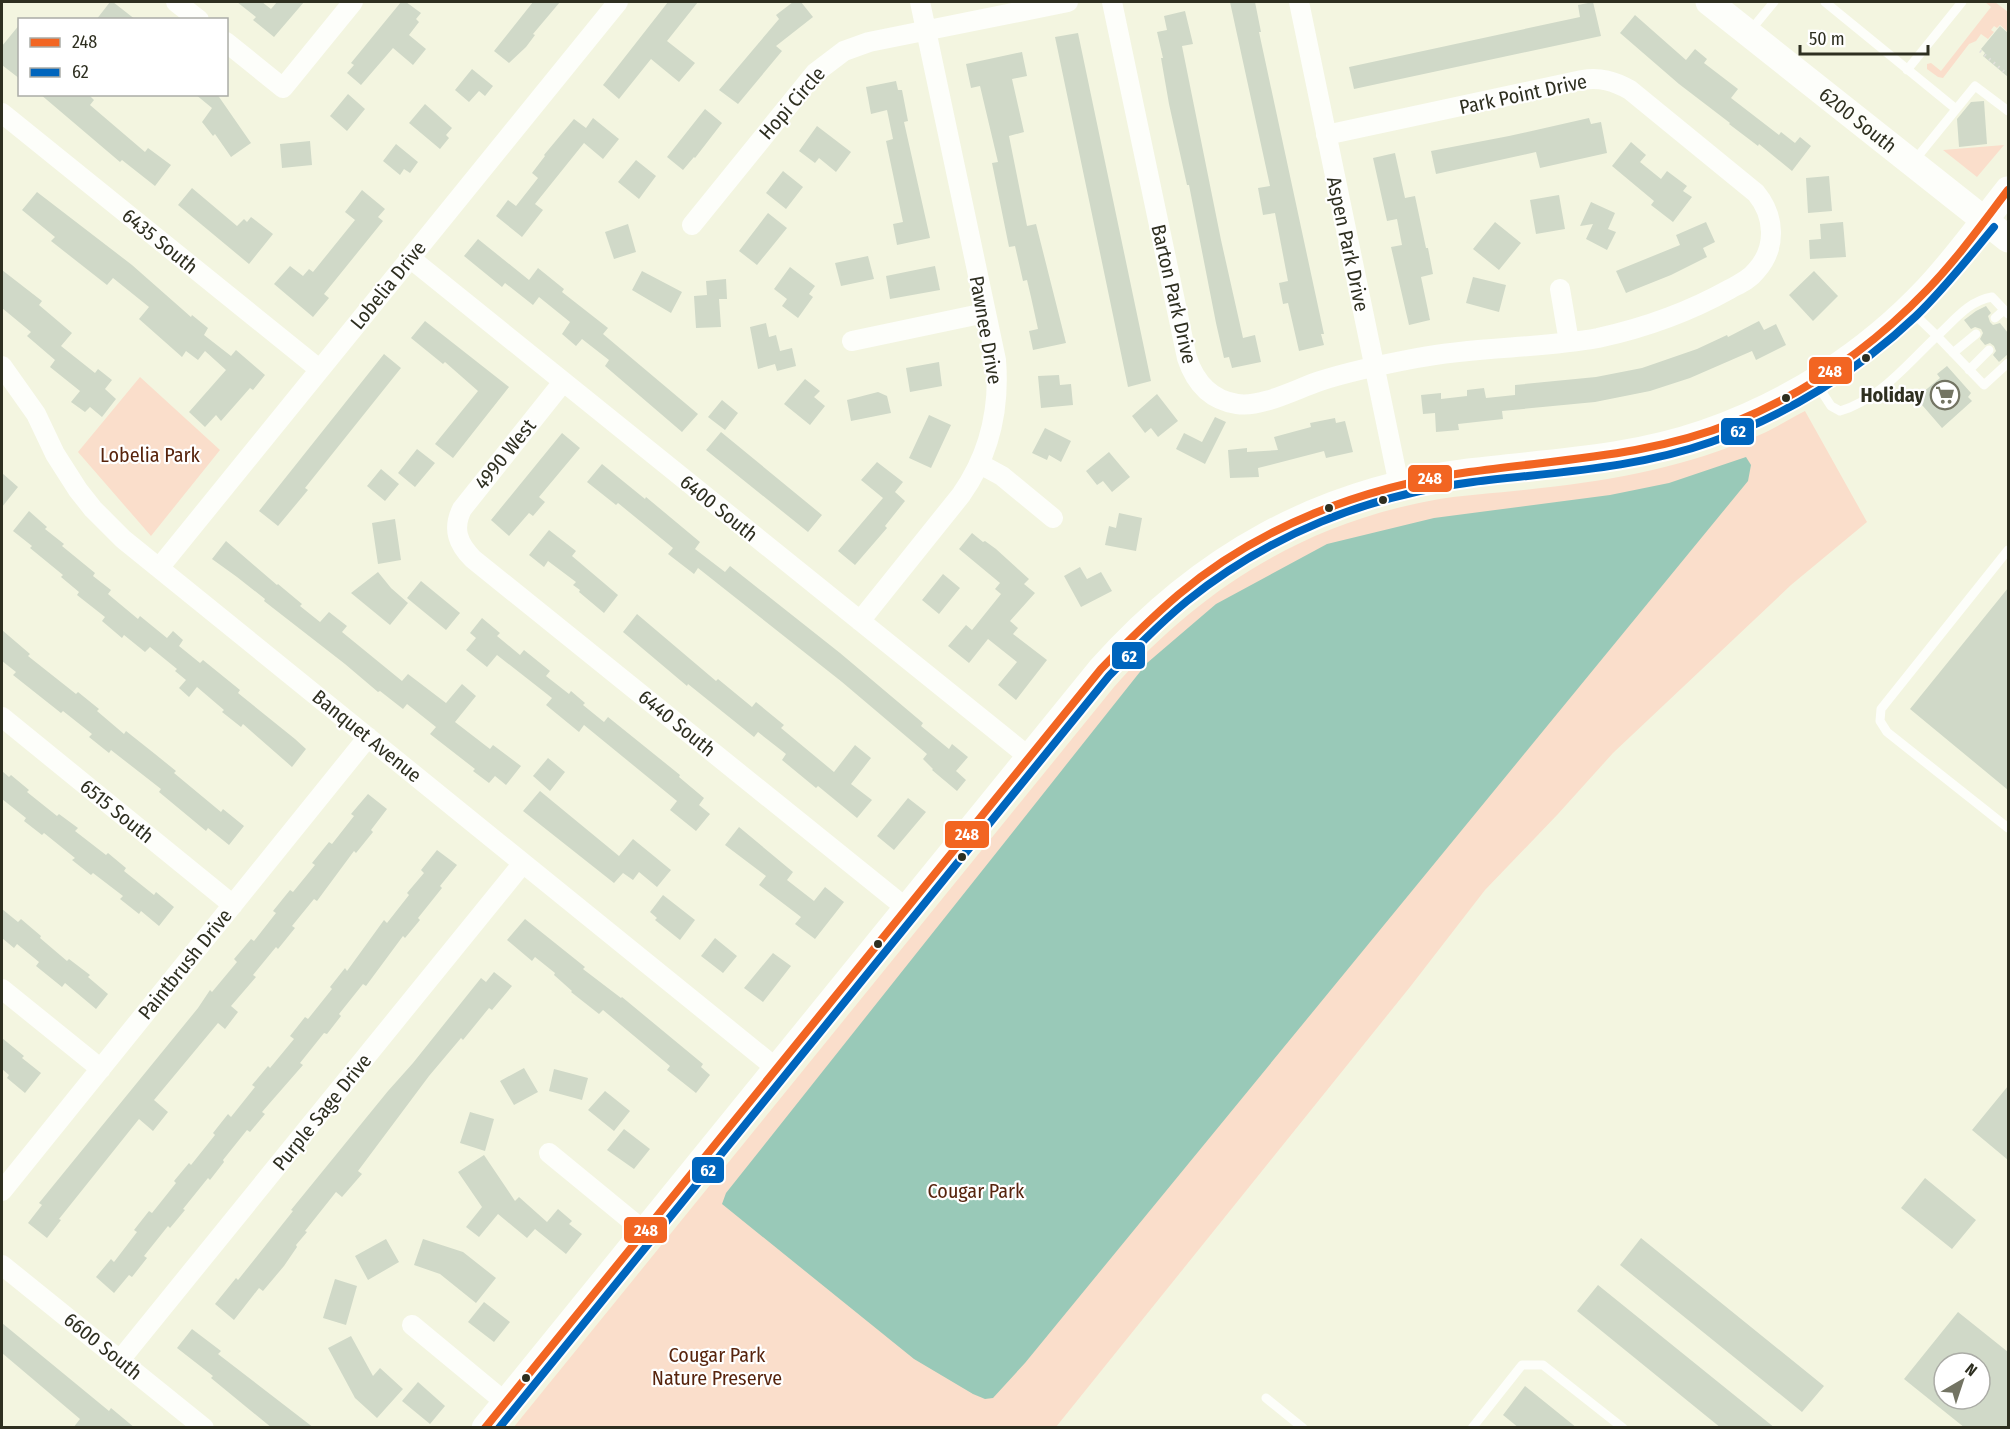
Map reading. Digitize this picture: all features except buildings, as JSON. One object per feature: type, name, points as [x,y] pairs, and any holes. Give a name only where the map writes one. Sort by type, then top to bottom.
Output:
[{"type":"main road","name":"6200 South","points":[[1709,2],[2008,239]]},
{"type":"main road","points":[[485,1428],[1029,757],[1122,645],[1163,605],[1240,549],[1294,522],[1348,500],[1399,485],[1470,472],[1594,460],[1653,448],[1734,422],[1789,396],[1874,339],[1909,308],[1986,220],[2008,189]]},
{"type":"street","points":[[176,2],[196,18]]},
{"type":"street","points":[[228,44],[284,88],[353,2]]},
{"type":"street","name":"Lobelia Drive","points":[[159,568],[618,2]]},
{"type":"street","name":"Pawnee Drive","points":[[860,621],[961,495],[980,464],[992,431],[997,395],[996,360],[920,2]]},
{"type":"street","name":"Hopi Circle","points":[[692,225],[807,81],[824,65],[856,46],[1068,2]]},
{"type":"street","name":"Barton Park Drive","points":[[1112,2],[1180,330],[1192,374],[1200,386],[1211,395],[1235,404],[1246,405],[1344,374],[1429,355],[1569,342],[1620,333],[1668,318],[1749,279],[1767,254],[1772,235],[1771,224]]},
{"type":"street","name":"Aspen Park Drive","points":[[1299,2],[1399,485]]},
{"type":"street","name":"Park Point Drive","points":[[1326,135],[1582,80],[1602,79],[1630,90],[1750,186],[1767,207],[1771,224]]},
{"type":"street","name":"6435 South","points":[[2,113],[320,369]]},
{"type":"street","name":"6400 South","points":[[410,258],[1029,757]]},
{"type":"street","points":[[1560,289],[1569,342]]},
{"type":"street","points":[[852,341],[985,313]]},
{"type":"street","name":"Banquet Avenue","points":[[2,366],[36,414],[55,454],[78,490],[108,524],[159,568],[776,1068]]},
{"type":"street","name":"4990 West","points":[[456,531],[458,516],[466,502],[563,382]]},
{"type":"street","points":[[980,464],[1002,476],[1053,518]]},
{"type":"street","name":"6440 South","points":[[456,531],[462,547],[473,559],[906,908]]},
{"type":"street","name":"6515 South","points":[[2,717],[233,905]]},
{"type":"street","name":"Paintbrush Drive","points":[[2,1191],[368,738]]},
{"type":"street","name":"Purple Sage Drive","points":[[120,1360],[523,863]]},
{"type":"street","points":[[2,989],[101,1068]]},
{"type":"street","points":[[549,1153],[644,1231]]},
{"type":"street","name":"6600 South","points":[[2,1265],[204,1428]]},
{"type":"street","points":[[412,1324],[506,1402]]},
{"type":"lane","points":[[1748,33],[1774,2]]},
{"type":"lane","points":[[1825,2],[1956,109]]},
{"type":"lane","points":[[1907,70],[1962,2]]},
{"type":"lane","points":[[1913,162],[1976,86],[2008,111]]},
{"type":"lane","points":[[1814,381],[1831,406],[1840,411],[1851,408],[1865,401],[1887,382],[1971,304],[1992,297],[2006,312],[1995,318]]},
{"type":"lane","points":[[1909,308],[1984,386],[2008,363]]},
{"type":"lane","points":[[1953,353],[1976,334]]},
{"type":"lane","points":[[1969,370],[1989,350]]},
{"type":"lane","points":[[2008,550],[1881,709],[1880,722],[1887,732],[2008,828]]},
{"type":"lane","points":[[1472,1428],[1522,1365],[1544,1365],[1623,1428]]},
{"type":"lane","points":[[1266,1398],[1303,1428]]},
{"type":"path","points":[[1980,51],[2008,75]]},
{"type":"green space","points":[[1985,2],[1995,2],[2008,12],[2008,32],[2000,25],[1997,28],[1994,26],[1991,30],[1994,32],[1988,39],[1981,34],[1976,41],[1969,44],[1943,78],[1927,69],[1927,64],[1931,63],[1941,71],[1991,7]]},
{"type":"green space","points":[[2004,145],[1977,177],[1943,150]]},
{"type":"green space","name":"Lobelia Park","points":[[140,377],[220,450],[151,536],[78,452]]},
{"type":"green space","name":"Cougar Park","points":[[1805,411],[1867,522],[1791,585],[1613,753],[1485,890],[1410,987],[1056,1427],[513,1428],[1114,687],[1146,652],[1217,592],[1255,567],[1296,545],[1382,512],[1429,501],[1569,485],[1678,464],[1731,447]]},
{"type":"water","name":"Cougar Park","points":[[1746,457],[1751,465],[1748,481],[1025,1363],[993,1398],[985,1399],[973,1394],[914,1359],[722,1204],[726,1193],[1147,663],[1216,604],[1327,544],[1434,518],[1610,495],[1669,483]]},
{"type":"transit line","name":"248","points":[[485,1428],[1101,669],[1178,595],[1243,549],[1314,513],[1352,499],[1429,479],[1604,455],[1670,443],[1702,434],[1762,410],[1814,382],[1838,366],[1906,311],[1938,278],[2008,190]]},
{"type":"transit line","name":"62","points":[[499,1428],[1109,676],[1187,601],[1252,556],[1321,522],[1358,508],[1434,488],[1594,468],[1653,458],[1711,442],[1767,419],[1820,390],[1894,336],[1937,294],[1994,227]]},
{"type":"place","name":"Holiday","points":[[1945,395]]},
{"type":"park label","name":"Cougar Park Nature Preserve","points":[[717,1366]]}]
